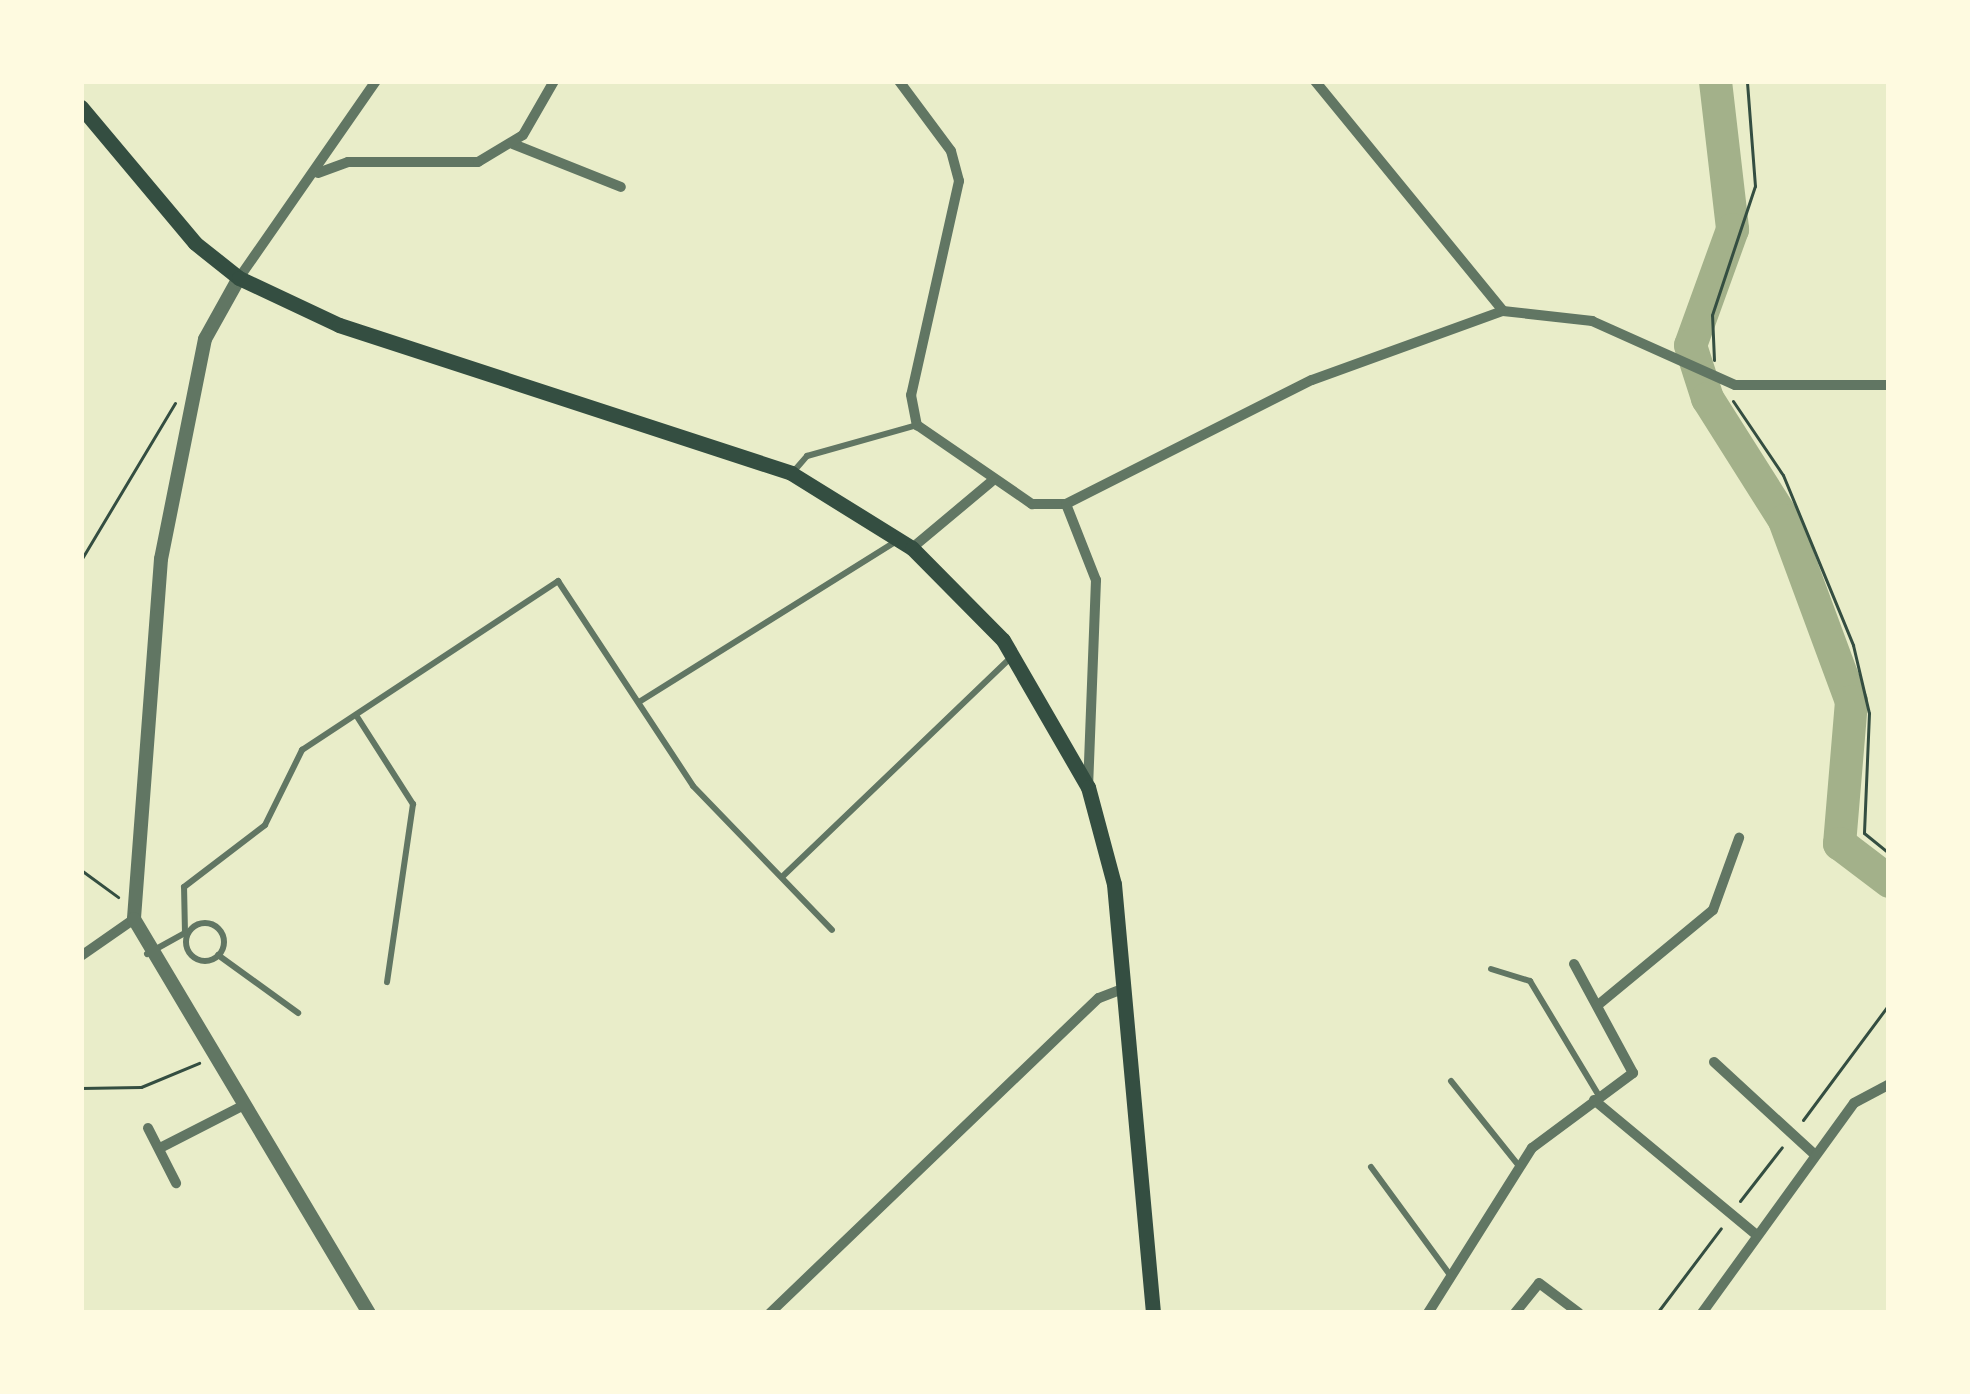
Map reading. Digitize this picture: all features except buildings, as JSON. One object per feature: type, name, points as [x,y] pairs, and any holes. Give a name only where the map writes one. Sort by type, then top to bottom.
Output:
[{"type":"main road","points":[[81,107],[195,243],[239,278],[339,325],[791,473],[906,544],[1013,655],[1088,787],[1114,884],[1153,1313]]},
{"type":"street","points":[[369,1313],[147,954],[134,914],[160,559],[198,374],[239,278],[318,173],[376,81]]},
{"type":"street","points":[[318,173],[348,162],[478,162],[513,144],[554,81]]},
{"type":"street","points":[[899,81],[958,163],[911,395],[917,424],[991,482],[1033,504],[1066,504],[1312,380],[1503,311],[1592,321],[1719,380],[1889,385]]},
{"type":"street","points":[[1316,81],[1503,311]]},
{"type":"street","points":[[513,144],[621,187]]},
{"type":"street","points":[[906,544],[991,482]]},
{"type":"street","points":[[1066,504],[1096,580],[1088,787]]},
{"type":"street","points":[[1598,1005],[1713,910],[1739,838]]},
{"type":"street","points":[[81,956],[134,914]]},
{"type":"street","points":[[1451,1313],[1432,1308],[1520,1166],[1636,1064],[1574,964]]},
{"type":"street","points":[[770,1313],[1100,998],[1123,989]]},
{"type":"street","points":[[1714,1063],[1814,1154]]},
{"type":"street","points":[[1702,1313],[1754,1233],[1855,1103],[1889,1084]]},
{"type":"street","points":[[1596,1098],[1754,1233]]},
{"type":"street","points":[[160,1148],[242,1106]]},
{"type":"street","points":[[148,1128],[176,1183]]},
{"type":"street","points":[[1515,1313],[1539,1283],[1579,1313]]},
{"type":"lane","points":[[791,473],[807,456],[917,424]]},
{"type":"lane","points":[[639,702],[906,544]]},
{"type":"lane","points":[[298,1013],[218,955],[191,956],[185,933],[184,886],[265,825],[302,750],[558,581],[693,786],[832,930]]},
{"type":"lane","points":[[782,878],[1013,655]]},
{"type":"lane","points":[[356,715],[413,803],[387,982]]},
{"type":"lane","points":[[147,954],[185,933],[219,927],[218,955]]},
{"type":"lane","points":[[1491,970],[1530,981],[1596,1098]]},
{"type":"lane","points":[[1450,1081],[1520,1166]]},
{"type":"lane","points":[[1371,1167],[1450,1275]]},
{"type":"path","points":[[1747,81],[1755,187],[1712,315],[1719,380],[1783,475],[1853,645],[1869,713],[1864,833],[1889,853]]},
{"type":"path","points":[[81,560],[198,374]]},
{"type":"path","points":[[81,870],[134,914]]},
{"type":"path","points":[[1658,1313],[1889,1004]]},
{"type":"path","points":[[81,1088],[141,1087],[212,1058]]},
{"type":"waterway","points":[[1715,81],[1732,229],[1690,345],[1707,398],[1784,520],[1851,701],[1839,843],[1889,881]]}]
